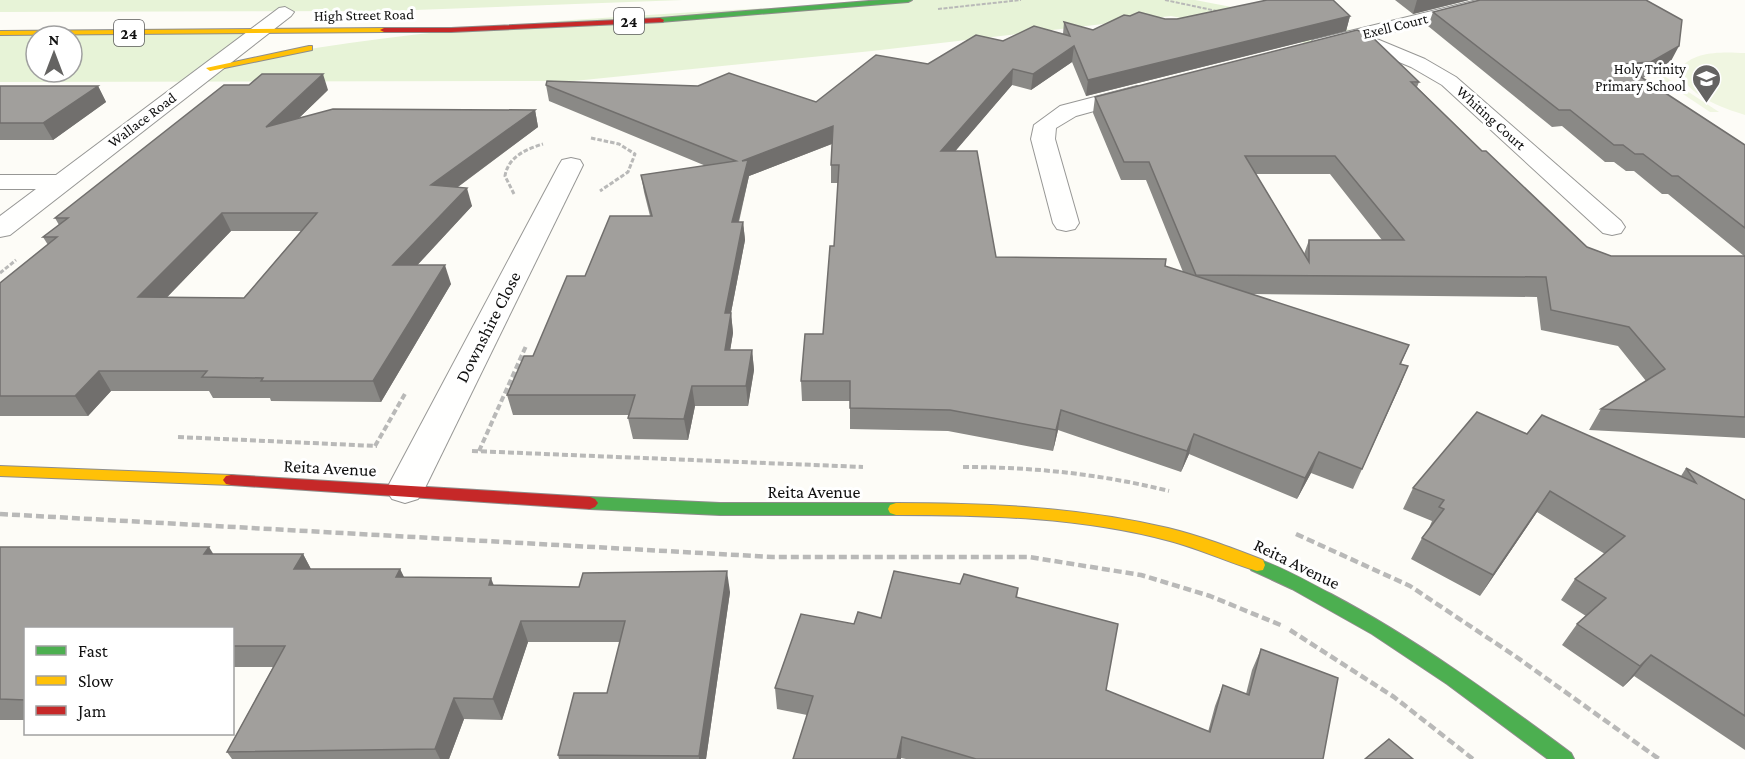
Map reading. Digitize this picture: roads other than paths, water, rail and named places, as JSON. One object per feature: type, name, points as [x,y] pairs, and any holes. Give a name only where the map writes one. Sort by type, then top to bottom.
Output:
[{"type":"main road","name":"High Street Road","points":[[0,33],[451,30],[688,18],[908,0]]},
{"type":"main road","points":[[261,12],[291,12]]},
{"type":"main road","points":[[210,68],[254,57],[451,30]]},
{"type":"main road","name":"Reita Avenue","points":[[0,471],[129,475],[718,509],[983,510],[1054,514],[1177,536],[1254,561],[1371,623],[1457,679],[1564,759]]},
{"type":"street","name":"Exell Court","points":[[1304,48],[1499,0]]},
{"type":"street","name":"Wallace Road","points":[[0,229],[258,32],[291,12]]},
{"type":"street","name":"Whiting Court","points":[[1353,36],[1418,63],[1449,81],[1612,227]]},
{"type":"street","points":[[1066,223],[1043,139],[1045,125],[1068,111],[1158,86]]},
{"type":"street","name":"Downshire Close","points":[[405,490],[571,165]]},
{"type":"street","points":[[0,182],[61,182]]},
{"type":"place","name":"Holy Trinity Primary School","points":[[1707,104]]}]
